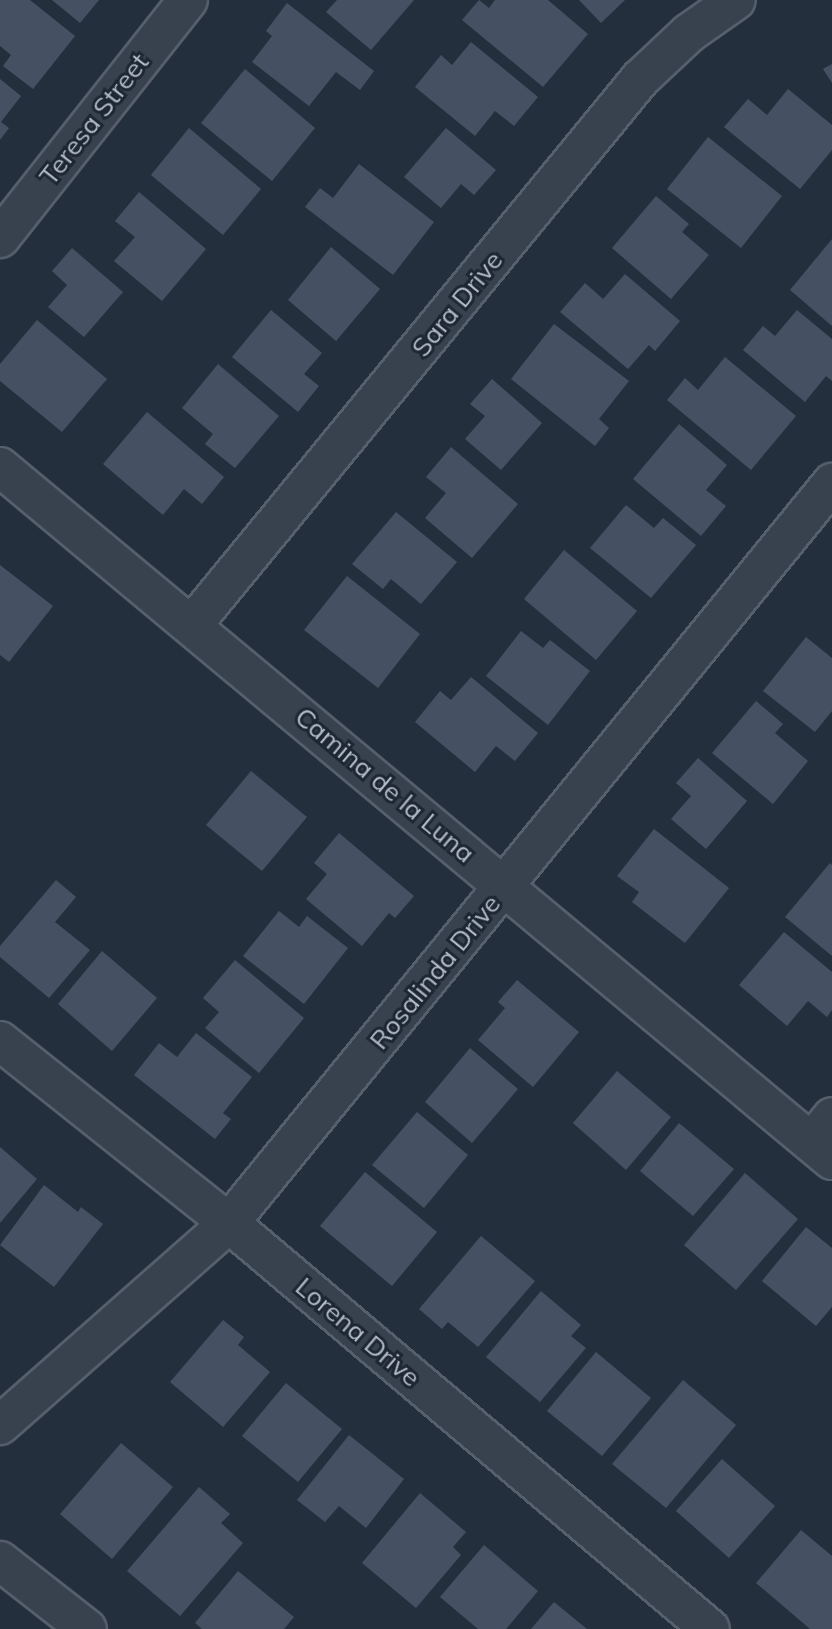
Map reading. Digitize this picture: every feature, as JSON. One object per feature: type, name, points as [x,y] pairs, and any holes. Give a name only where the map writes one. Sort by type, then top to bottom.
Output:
[{"type":"street","name":"Teresa Street","points":[[0,238],[188,0]]},
{"type":"street","name":"Sara Drive","points":[[193,624],[640,79],[689,33],[736,0]]},
{"type":"street","name":"Camina de la Luna","points":[[0,467],[193,624],[506,886],[825,1140]]},
{"type":"street","name":"Rosalinda Drive","points":[[0,1425],[229,1223],[832,484]]},
{"type":"street","name":"Lorena Drive","points":[[0,1041],[229,1223],[710,1629]]},
{"type":"street","points":[[0,1560],[87,1629]]},
{"type":"building","points":[[0,0],[30,0],[75,36],[33,89],[3,66],[11,55],[0,46]]},
{"type":"building","points":[[52,0],[99,0],[80,23]]},
{"type":"building","points":[[337,0],[414,0],[371,50],[326,12]]},
{"type":"building","points":[[479,0],[489,8],[495,0],[548,0],[588,34],[543,87],[462,20]]},
{"type":"building","points":[[579,0],[625,0],[601,23]]},
{"type":"building","points":[[287,3],[374,71],[360,90],[336,72],[309,106],[252,62],[272,36],[266,31]]},
{"type":"building","points":[[471,42],[538,97],[514,126],[495,111],[475,136],[415,87],[441,55],[452,65]]},
{"type":"building","points":[[832,64],[832,83],[823,69]]},
{"type":"building","points":[[245,69],[315,128],[272,181],[201,123]]},
{"type":"building","points":[[0,79],[21,96],[1,122],[9,128],[0,140]]},
{"type":"building","points":[[788,89],[832,125],[832,150],[800,189],[724,127],[748,99],[767,115]]},
{"type":"building","points":[[189,128],[261,189],[223,235],[151,175]]},
{"type":"building","points":[[446,128],[496,170],[474,195],[461,184],[441,208],[404,177]]},
{"type":"building","points":[[708,137],[782,196],[741,248],[667,189]]},
{"type":"building","points":[[359,164],[434,222],[393,275],[305,207],[320,188],[333,198]]},
{"type":"building","points":[[139,192],[206,249],[162,301],[114,261],[135,237],[115,221]]},
{"type":"building","points":[[656,196],[689,224],[682,232],[709,255],[671,299],[612,248]]},
{"type":"building","points":[[832,239],[832,326],[790,290]]},
{"type":"building","points":[[331,247],[380,289],[336,341],[288,300]]},
{"type":"building","points":[[72,248],[123,292],[84,337],[48,307],[67,285],[52,271]]},
{"type":"building","points":[[625,274],[680,321],[655,351],[649,345],[628,369],[560,312],[585,283],[603,299]]},
{"type":"building","points":[[271,310],[322,353],[304,374],[319,386],[298,412],[232,357]]},
{"type":"building","points":[[797,310],[832,339],[832,381],[826,376],[805,402],[743,350],[763,326],[775,336]]},
{"type":"building","points":[[37,320],[107,379],[62,432],[0,381],[0,364]]},
{"type":"building","points":[[554,324],[629,381],[599,419],[609,428],[595,446],[511,379]]},
{"type":"building","points":[[725,357],[796,416],[751,470],[667,400],[685,378],[698,390]]},
{"type":"building","points":[[218,364],[279,416],[235,468],[205,444],[213,434],[182,408]]},
{"type":"building","points":[[492,379],[542,423],[501,470],[465,439],[485,416],[470,404]]},
{"type":"building","points":[[147,412],[224,477],[202,504],[184,489],[163,515],[103,464]]},
{"type":"building","points":[[679,424],[727,465],[706,490],[726,506],[701,536],[633,479]]},
{"type":"building","points":[[451,447],[518,504],[472,558],[425,518],[446,493],[426,477]]},
{"type":"building","points":[[626,505],[654,528],[663,518],[696,545],[651,598],[590,548]]},
{"type":"building","points":[[396,512],[457,562],[421,604],[391,579],[383,589],[352,564]]},
{"type":"building","points":[[564,550],[637,611],[596,660],[524,599]]},
{"type":"building","points":[[0,565],[53,606],[9,662],[0,655]]},
{"type":"building","points":[[347,576],[420,634],[378,688],[304,630]]},
{"type":"building","points":[[521,631],[543,648],[550,640],[590,671],[548,725],[486,676]]},
{"type":"building","points":[[806,637],[832,658],[832,711],[815,732],[763,691]]},
{"type":"building","points":[[471,677],[538,733],[515,761],[496,746],[475,772],[415,722],[440,691],[451,700]]},
{"type":"building","points":[[756,701],[783,724],[775,733],[808,761],[773,804],[712,753]]},
{"type":"building","points":[[698,758],[747,801],[706,849],[671,819],[691,796],[676,783]]},
{"type":"building","points":[[251,771],[307,817],[262,871],[206,825]]},
{"type":"building","points":[[654,829],[729,888],[685,943],[632,902],[639,892],[617,876]]},
{"type":"building","points":[[339,833],[414,896],[395,918],[389,913],[362,946],[306,899],[327,874],[314,863]]},
{"type":"building","points":[[830,863],[832,865],[832,956],[785,917]]},
{"type":"building","points":[[56,880],[76,897],[55,922],[90,950],[49,998],[0,957],[0,946]]},
{"type":"building","points":[[279,911],[299,927],[307,916],[348,948],[304,1004],[243,956]]},
{"type":"building","points":[[784,932],[832,972],[832,1010],[827,1017],[808,1001],[787,1026],[739,985]]},
{"type":"building","points":[[102,951],[157,998],[112,1051],[58,1004]]},
{"type":"building","points":[[235,960],[304,1018],[259,1073],[205,1028],[219,1012],[203,998]]},
{"type":"building","points":[[517,980],[579,1032],[533,1087],[478,1040],[505,1008],[498,1002]]},
{"type":"building","points":[[196,1033],[252,1077],[223,1113],[231,1119],[215,1139],[134,1075],[159,1043],[177,1057]]},
{"type":"building","points":[[470,1048],[518,1089],[472,1143],[425,1102]]},
{"type":"building","points":[[617,1071],[671,1117],[626,1170],[573,1123]]},
{"type":"building","points":[[417,1112],[468,1155],[424,1208],[372,1165]]},
{"type":"building","points":[[679,1123],[734,1169],[693,1216],[640,1171]]},
{"type":"building","points":[[0,1147],[37,1179],[0,1223]]},
{"type":"building","points":[[365,1172],[437,1232],[392,1286],[320,1226]]},
{"type":"building","points":[[745,1173],[798,1219],[736,1290],[684,1245]]},
{"type":"building","points":[[44,1185],[78,1212],[81,1207],[103,1224],[54,1287],[0,1245]]},
{"type":"building","points":[[806,1227],[832,1248],[832,1307],[816,1326],[762,1281]]},
{"type":"building","points":[[481,1236],[535,1281],[478,1347],[448,1322],[442,1329],[419,1309]]},
{"type":"building","points":[[541,1291],[581,1325],[571,1336],[586,1348],[540,1402],[486,1357]]},
{"type":"building","points":[[223,1320],[244,1337],[238,1345],[270,1372],[223,1427],[170,1382]]},
{"type":"building","points":[[596,1352],[651,1398],[602,1456],[547,1411]]},
{"type":"building","points":[[683,1380],[736,1425],[666,1508],[612,1464]]},
{"type":"building","points":[[286,1383],[342,1429],[298,1482],[242,1436]]},
{"type":"building","points":[[349,1435],[404,1479],[366,1528],[339,1506],[325,1522],[297,1500]]},
{"type":"building","points":[[121,1443],[173,1487],[112,1559],[60,1514]]},
{"type":"building","points":[[722,1459],[775,1506],[729,1558],[676,1511]]},
{"type":"building","points":[[199,1487],[230,1514],[221,1523],[243,1543],[180,1616],[127,1571]]},
{"type":"building","points":[[420,1493],[466,1532],[453,1547],[461,1555],[416,1608],[362,1563]]},
{"type":"building","points":[[801,1530],[832,1556],[832,1629],[810,1629],[756,1583]]},
{"type":"building","points":[[484,1545],[538,1591],[506,1629],[478,1629],[440,1597]]},
{"type":"building","points":[[238,1571],[294,1617],[284,1629],[202,1629],[195,1623]]},
{"type":"building","points":[[554,1602],[587,1629],[531,1629]]}]
